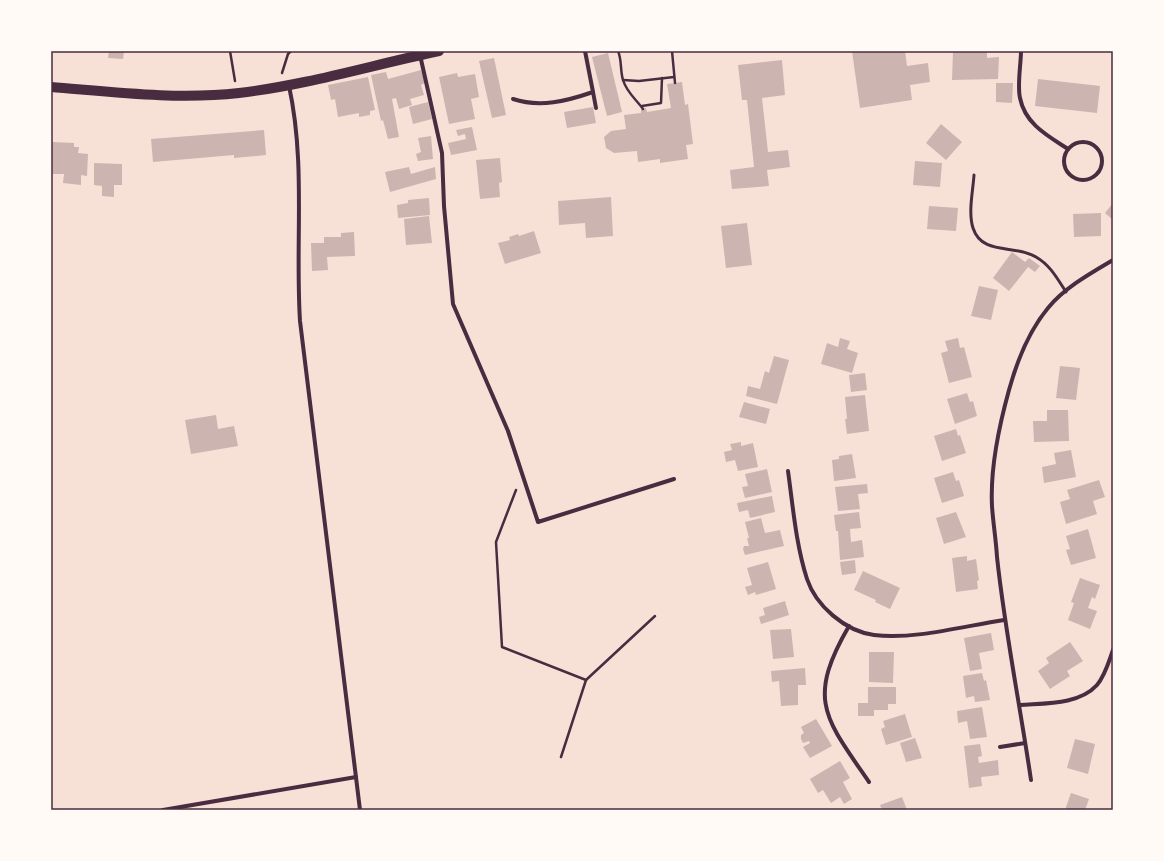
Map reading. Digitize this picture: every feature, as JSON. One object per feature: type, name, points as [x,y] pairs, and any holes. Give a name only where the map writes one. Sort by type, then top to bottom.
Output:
[{"type":"main road","points":[[51,87],[157,95],[237,93],[289,85],[439,51]]},
{"type":"street","points":[[585,51],[596,108]]},
{"type":"street","points":[[1021,51],[1019,97],[1025,112],[1038,129],[1068,149]]},
{"type":"street","points":[[420,55],[442,152],[444,206],[453,304],[508,431],[538,522],[674,479]]},
{"type":"street","points":[[289,85],[296,129],[300,237],[298,292],[300,321],[360,810]]},
{"type":"street","points":[[513,99],[526,103],[544,104],[571,99],[593,92]]},
{"type":"street","points":[[1081,142],[1094,146],[1100,154],[1102,160],[1099,171],[1090,179],[1085,180],[1075,179],[1069,175],[1063,163],[1068,149],[1081,142]]},
{"type":"street","points":[[1030,780],[1020,705],[1004,620],[992,505],[999,430],[1014,373],[1023,348],[1048,308],[1066,292],[1113,260]]},
{"type":"street","points":[[788,471],[801,559],[815,596],[830,613],[849,626],[873,635],[903,636],[1004,620]]},
{"type":"street","points":[[849,626],[834,651],[825,681],[824,703],[831,724],[869,782]]},
{"type":"street","points":[[1020,705],[1070,700],[1085,694],[1098,685],[1113,650]]},
{"type":"street","points":[[1000,747],[1025,743]]},
{"type":"street","points":[[163,810],[356,777]]},
{"type":"lane","points":[[974,175],[971,218],[977,237],[983,244],[989,247],[1019,251],[1034,256],[1047,264],[1066,292]]},
{"type":"path","points":[[230,51],[237,93]]},
{"type":"path","points":[[277,87],[288,54],[291,51]]},
{"type":"path","points":[[618,51],[621,58],[623,80],[629,94],[644,109]]},
{"type":"path","points":[[672,51],[674,83]]},
{"type":"path","points":[[623,80],[639,81],[674,77]]},
{"type":"path","points":[[641,106],[661,103],[662,78]]},
{"type":"path","points":[[524,480],[518,485],[496,542],[502,647],[586,680]]},
{"type":"path","points":[[561,757],[586,680],[655,616]]},
{"type":"building","points":[[109,51],[124,51],[123,59],[108,58]]},
{"type":"building","points":[[852,51],[905,51],[907,66],[928,63],[930,82],[910,85],[912,100],[860,108]]},
{"type":"building","points":[[953,51],[987,52],[987,58],[999,57],[998,79],[952,80]]},
{"type":"building","points":[[608,53],[622,112],[607,116],[592,57]]},
{"type":"building","points":[[494,58],[506,115],[492,118],[479,61]]},
{"type":"building","points":[[782,60],[785,95],[762,98],[768,152],[788,150],[790,167],[767,170],[769,186],[732,189],[730,170],[754,167],[747,100],[742,100],[738,65]]},
{"type":"building","points":[[421,70],[425,83],[421,85],[424,95],[410,99],[412,105],[399,109],[396,98],[392,99],[399,137],[388,139],[383,120],[381,121],[371,75],[386,72],[388,79]]},
{"type":"building","points":[[457,73],[458,77],[475,74],[479,97],[471,99],[475,119],[449,124],[439,77]]},
{"type":"building","points":[[368,77],[375,110],[370,111],[370,115],[359,117],[359,113],[338,117],[335,99],[331,100],[328,85]]},
{"type":"building","points":[[1038,79],[1100,86],[1097,113],[1035,106]]},
{"type":"building","points":[[682,82],[685,105],[688,104],[693,144],[686,145],[688,159],[660,163],[660,159],[638,162],[637,151],[614,153],[606,148],[604,137],[611,131],[626,129],[624,115],[641,113],[641,109],[646,108],[647,112],[671,108],[667,84]]},
{"type":"building","points":[[996,83],[1013,83],[1012,103],[996,102]]},
{"type":"building","points":[[428,102],[432,119],[413,124],[409,107]]},
{"type":"building","points":[[593,107],[596,123],[567,128],[564,112]]},
{"type":"building","points":[[941,124],[962,142],[946,160],[926,143]]},
{"type":"building","points":[[472,127],[477,150],[451,155],[448,143],[466,139],[465,134],[458,136],[456,130]]},
{"type":"building","points":[[264,130],[266,155],[234,158],[234,155],[153,162],[151,139]]},
{"type":"building","points":[[431,136],[433,159],[418,161],[416,154],[421,152],[418,138]]},
{"type":"building","points":[[52,142],[74,143],[74,147],[79,147],[78,153],[88,154],[87,176],[81,175],[81,185],[63,183],[64,174],[51,174]]},
{"type":"building","points":[[500,158],[502,182],[499,183],[500,197],[480,199],[476,160]]},
{"type":"building","points":[[915,161],[942,163],[940,187],[913,185]]},
{"type":"building","points":[[94,163],[122,164],[122,185],[114,185],[114,197],[102,196],[102,186],[94,185]]},
{"type":"building","points":[[409,167],[411,174],[435,167],[436,179],[390,192],[385,172]]},
{"type":"building","points":[[611,197],[613,236],[586,238],[585,223],[559,225],[558,201]]},
{"type":"building","points":[[429,198],[430,215],[398,218],[397,205],[408,203],[408,200]]},
{"type":"building","points":[[1113,203],[1113,220],[1105,213]]},
{"type":"building","points":[[929,206],[958,208],[956,231],[927,229]]},
{"type":"building","points":[[1101,213],[1101,236],[1074,237],[1073,214]]},
{"type":"building","points":[[429,216],[432,243],[406,245],[404,219]]},
{"type":"building","points":[[747,223],[752,265],[726,268],[721,226]]},
{"type":"building","points":[[534,231],[541,253],[505,264],[498,243],[510,240],[509,237],[518,234],[519,236]]},
{"type":"building","points":[[354,232],[355,256],[327,257],[328,270],[312,271],[311,243],[324,243],[324,237],[341,237],[341,233]]},
{"type":"building","points":[[1012,252],[1025,262],[1029,258],[1040,266],[1035,272],[1028,267],[1009,291],[993,278]]},
{"type":"building","points":[[979,286],[998,290],[991,320],[971,316]]},
{"type":"building","points":[[840,338],[850,341],[847,349],[858,353],[852,373],[821,364],[827,343],[838,347]]},
{"type":"building","points":[[958,338],[960,348],[964,347],[972,377],[949,383],[941,353],[948,351],[945,341]]},
{"type":"building","points":[[774,356],[789,360],[777,404],[746,396],[748,386],[760,389],[765,371],[769,373]]},
{"type":"building","points":[[1060,366],[1080,368],[1076,400],[1056,398]]},
{"type":"building","points":[[865,373],[867,390],[851,392],[849,375]]},
{"type":"building","points":[[967,393],[970,402],[973,401],[977,416],[955,424],[947,399]]},
{"type":"building","points":[[865,395],[869,431],[847,434],[845,397]]},
{"type":"building","points":[[744,402],[770,409],[766,424],[739,417]]},
{"type":"building","points":[[1047,410],[1068,410],[1069,441],[1034,442],[1033,421],[1047,421]]},
{"type":"building","points":[[216,415],[218,429],[234,426],[238,446],[191,454],[185,420]]},
{"type":"building","points":[[956,429],[958,436],[960,435],[966,453],[942,461],[934,436]]},
{"type":"building","points":[[741,442],[741,446],[753,443],[758,467],[738,471],[735,460],[726,462],[724,452],[732,450],[730,444]]},
{"type":"building","points":[[1071,450],[1076,477],[1044,483],[1042,467],[1056,464],[1054,453]]},
{"type":"building","points":[[852,454],[856,478],[834,481],[832,460],[839,459],[839,456]]},
{"type":"building","points":[[767,469],[772,492],[745,498],[742,487],[748,486],[745,474]]},
{"type":"building","points":[[953,472],[956,481],[959,480],[964,496],[942,503],[934,478]]},
{"type":"building","points":[[1099,480],[1105,497],[1093,501],[1097,514],[1066,524],[1060,502],[1070,499],[1067,490]]},
{"type":"building","points":[[867,484],[868,493],[858,494],[860,509],[838,511],[835,487]]},
{"type":"building","points":[[772,496],[775,512],[750,518],[748,510],[739,512],[737,503]]},
{"type":"building","points":[[859,512],[861,528],[850,529],[851,542],[862,540],[864,557],[840,560],[838,531],[836,531],[834,515]]},
{"type":"building","points":[[956,512],[966,537],[944,544],[936,518]]},
{"type":"building","points":[[761,518],[765,533],[780,530],[784,546],[745,555],[743,549],[744,546],[749,546],[747,538],[749,538],[745,522]]},
{"type":"building","points":[[1088,529],[1096,558],[1071,565],[1066,550],[1070,549],[1066,536]]},
{"type":"building","points":[[967,556],[967,561],[976,559],[979,580],[977,581],[978,589],[956,592],[952,558]]},
{"type":"building","points":[[855,560],[856,573],[842,575],[840,562]]},
{"type":"building","points":[[768,562],[776,589],[756,595],[755,592],[748,595],[745,587],[752,585],[747,568]]},
{"type":"building","points":[[863,571],[900,588],[890,609],[875,602],[876,600],[854,590]]},
{"type":"building","points":[[1080,578],[1100,585],[1095,599],[1092,597],[1088,608],[1097,611],[1090,629],[1068,620],[1074,603],[1071,602]]},
{"type":"building","points":[[785,601],[789,615],[761,624],[759,617],[765,615],[763,608]]},
{"type":"building","points":[[791,629],[794,657],[773,659],[770,630]]},
{"type":"building","points":[[991,633],[994,650],[979,653],[982,669],[970,671],[964,638]]},
{"type":"building","points":[[1070,642],[1083,661],[1067,671],[1070,676],[1050,689],[1038,671],[1049,663],[1046,658]]},
{"type":"building","points":[[869,652],[894,652],[893,683],[869,682]]},
{"type":"building","points":[[805,668],[806,685],[798,685],[798,705],[781,706],[779,681],[772,682],[771,671]]},
{"type":"building","points":[[982,673],[984,681],[986,680],[990,700],[975,702],[974,696],[966,698],[963,676]]},
{"type":"building","points":[[868,687],[896,687],[896,704],[888,704],[888,710],[874,710],[874,716],[858,716],[858,703],[868,703]]},
{"type":"building","points":[[982,707],[987,737],[970,739],[967,721],[958,723],[957,711]]},
{"type":"building","points":[[905,714],[912,737],[886,745],[881,729],[885,727],[883,721]]},
{"type":"building","points":[[816,719],[832,746],[810,758],[803,747],[810,743],[809,741],[803,743],[801,735],[804,733],[801,727]]},
{"type":"building","points":[[915,738],[922,758],[906,762],[900,743]]},
{"type":"building","points":[[1075,739],[1095,744],[1088,774],[1067,768]]},
{"type":"building","points":[[980,744],[982,756],[978,757],[979,763],[998,760],[999,775],[981,777],[982,786],[969,788],[964,746]]},
{"type":"building","points":[[840,761],[850,778],[843,782],[852,799],[844,804],[840,797],[831,803],[823,790],[818,793],[810,779]]},
{"type":"building","points":[[1071,793],[1089,799],[1085,810],[1065,810]]},
{"type":"building","points":[[902,797],[907,810],[882,810],[880,805]]}]
